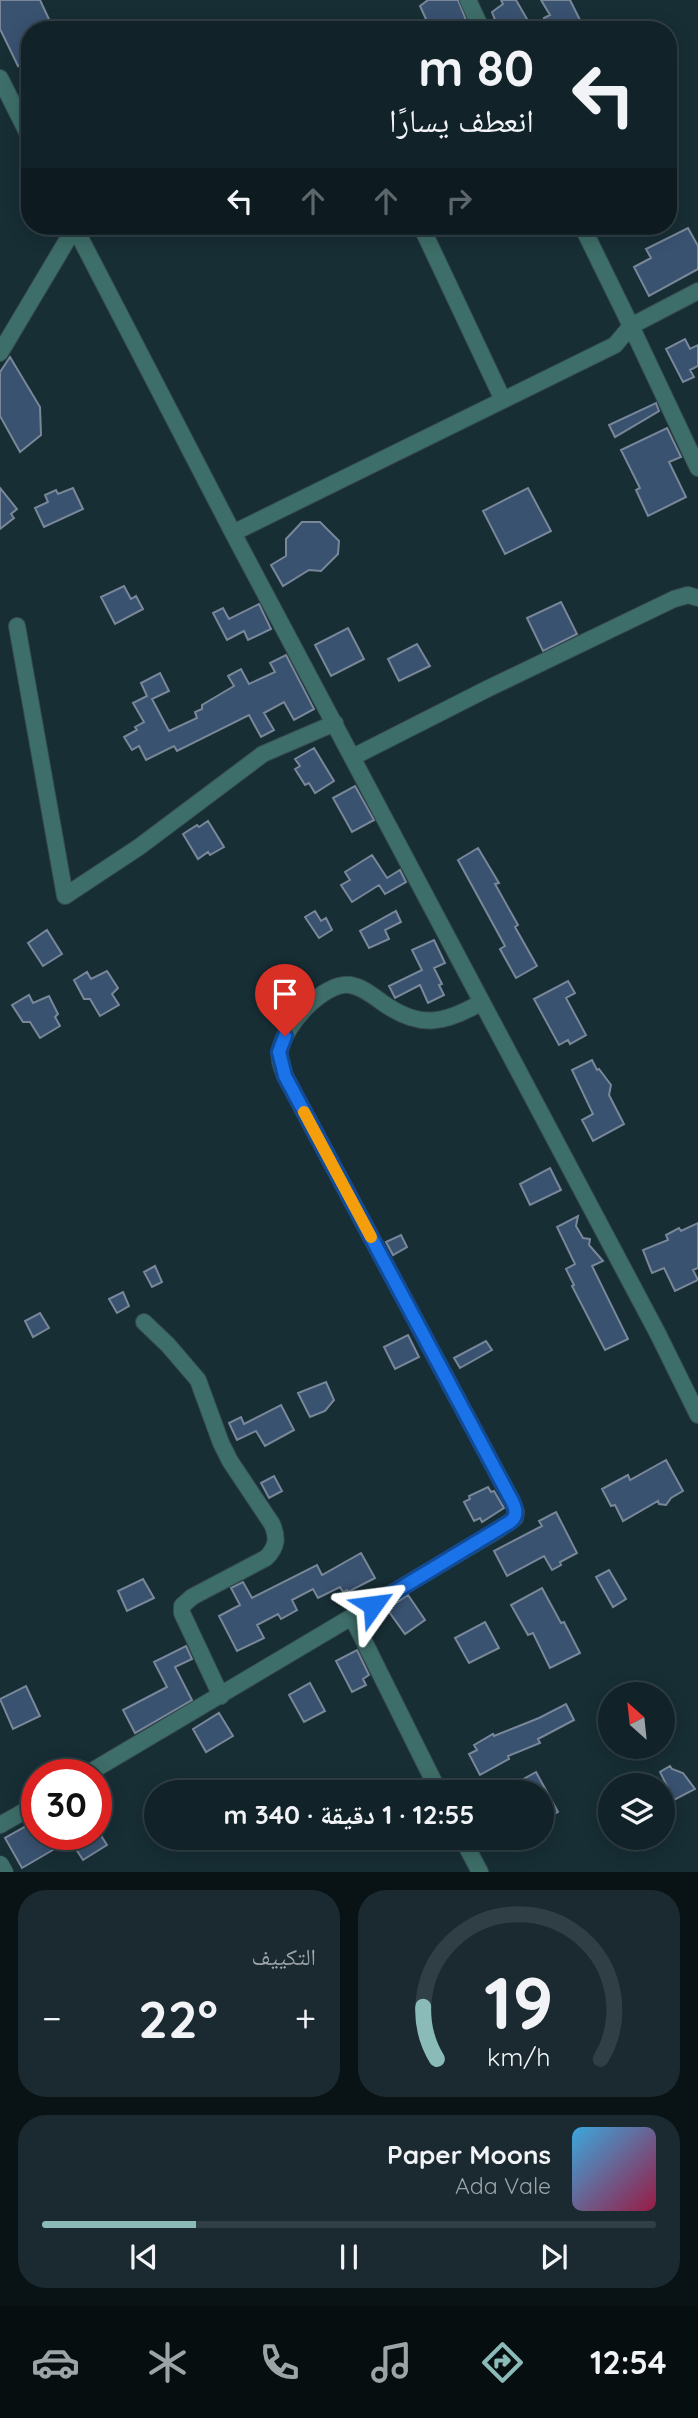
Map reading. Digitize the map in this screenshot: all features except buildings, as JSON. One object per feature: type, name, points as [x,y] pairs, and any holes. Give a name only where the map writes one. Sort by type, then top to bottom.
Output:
[{"type":"street","points":[[468,0],[478,21]]},
{"type":"street","points":[[0,78],[21,120]]},
{"type":"street","points":[[0,353],[69,235]]},
{"type":"street","points":[[79,235],[233,533],[652,1322],[698,1415]]},
{"type":"street","points":[[425,235],[503,400]]},
{"type":"street","points":[[586,235],[698,468]]},
{"type":"street","points":[[233,533],[615,345],[631,326],[698,292]]},
{"type":"street","points":[[353,757],[663,604],[688,595],[698,598]]},
{"type":"street","points":[[17,626],[65,897],[139,847],[263,754],[335,723]]},
{"type":"street","points":[[112,1759],[515,1518],[512,1501],[285,1076],[279,1052],[285,1036],[307,1006],[329,990],[348,985],[359,988],[399,1014],[414,1020],[438,1021],[456,1016],[482,1002]]},
{"type":"street","points":[[144,1322],[169,1345],[198,1380],[221,1443],[276,1534],[274,1548],[266,1558],[192,1597],[182,1606],[182,1613],[221,1696]]},
{"type":"street","points":[[352,1617],[433,1780]]},
{"type":"street","points":[[0,1825],[21,1813]]},
{"type":"street","points":[[468,1850],[480,1872]]},
{"type":"street","points":[[0,1865],[4,1872]]},
{"type":"slow traffic","points":[[304,1112],[371,1237]]},
{"type":"route","points":[[285,1036],[279,1052],[285,1076],[516,1512],[515,1518],[510,1522],[373,1605]]}]
